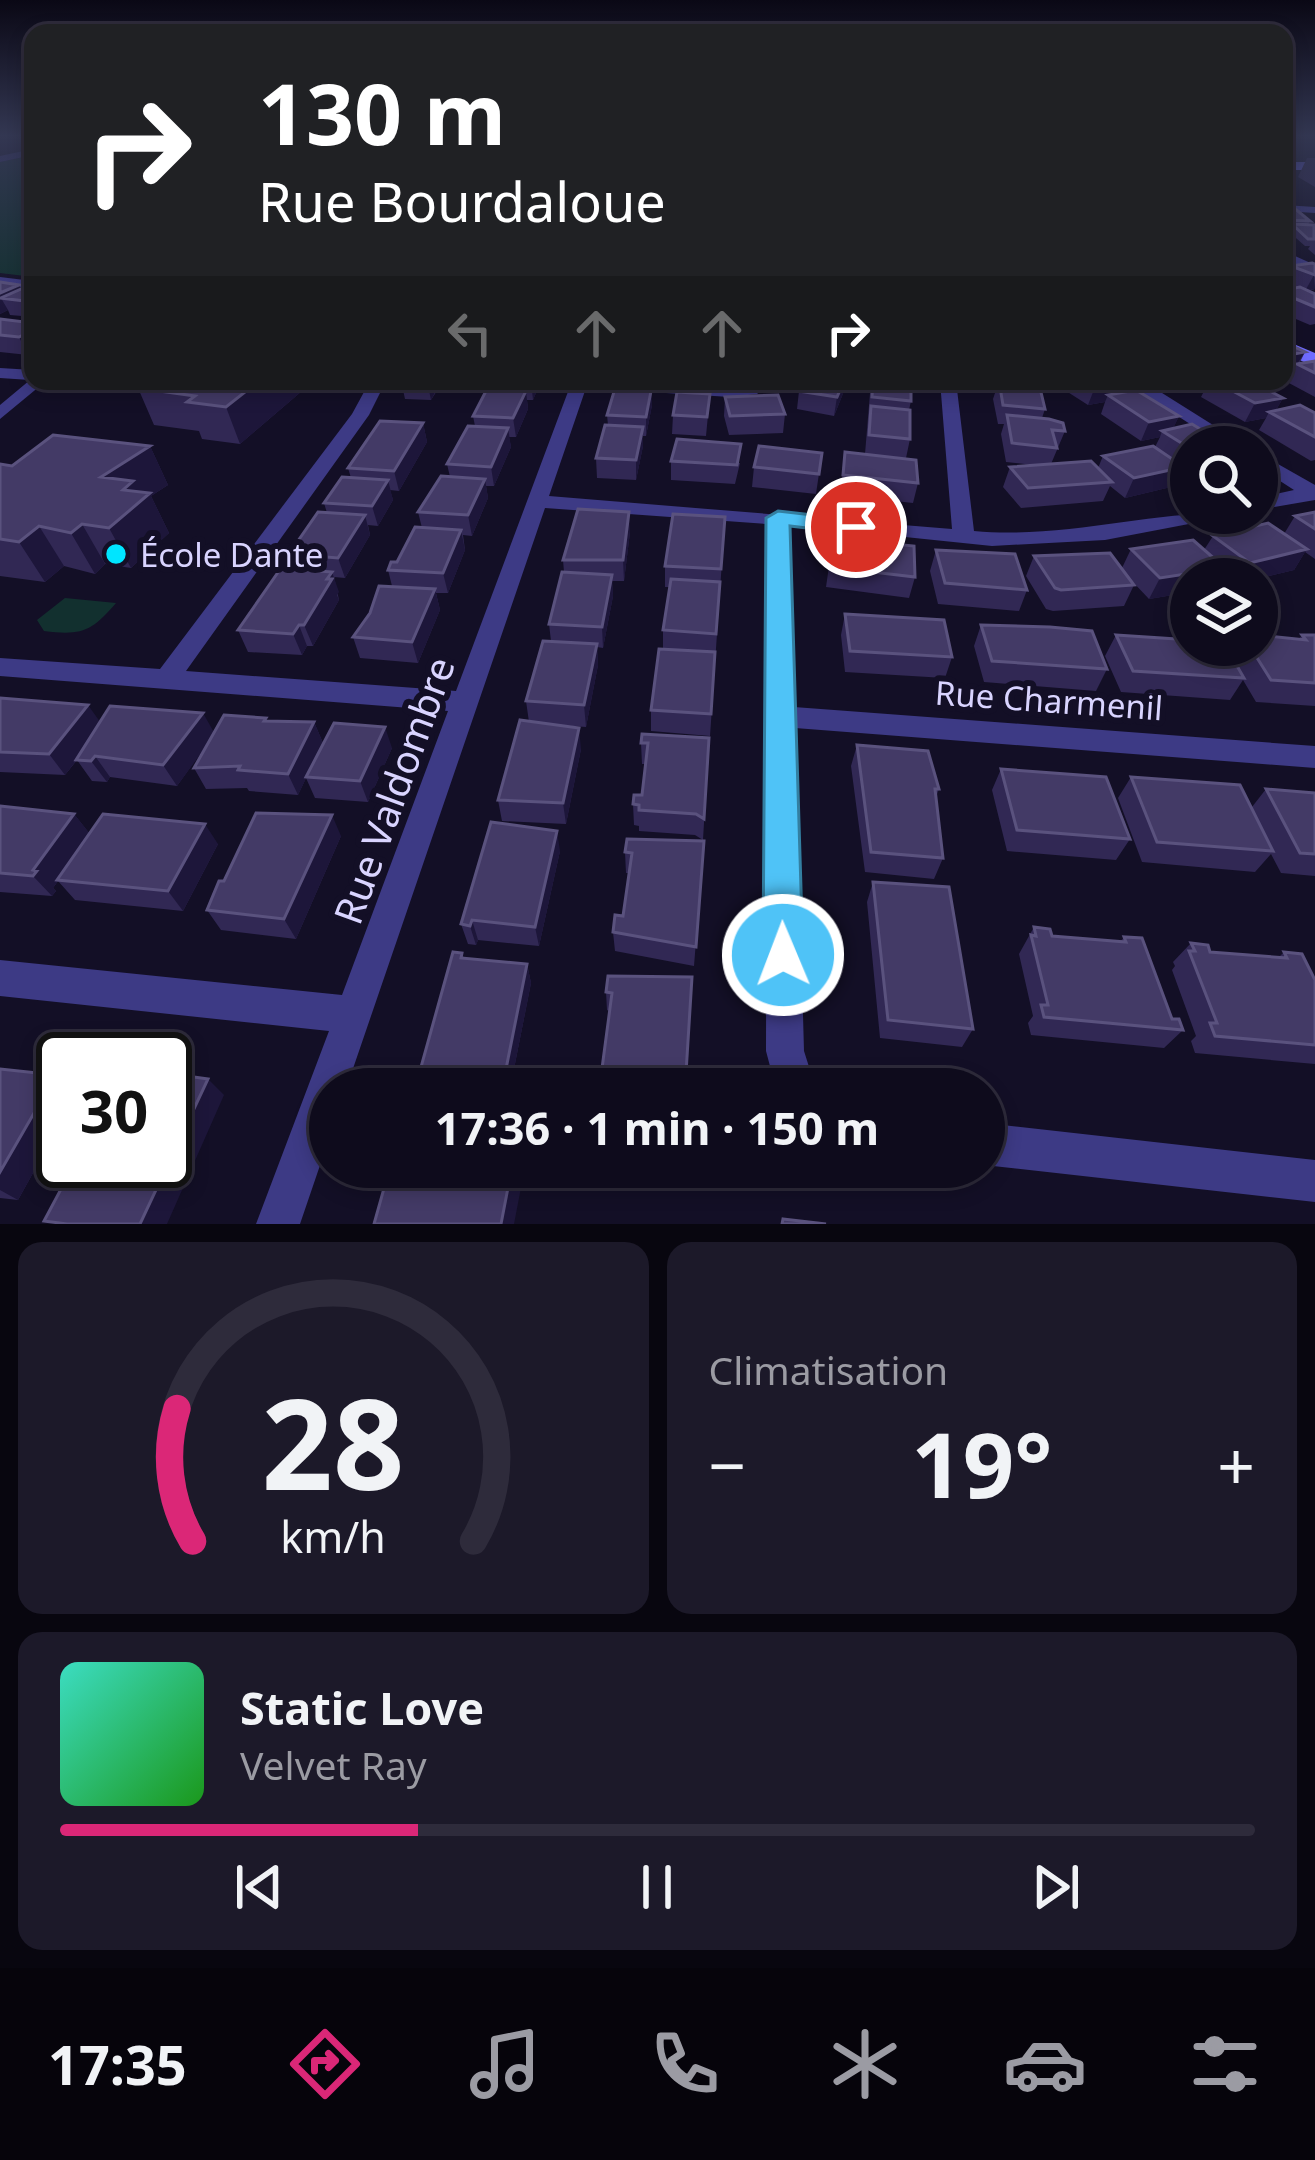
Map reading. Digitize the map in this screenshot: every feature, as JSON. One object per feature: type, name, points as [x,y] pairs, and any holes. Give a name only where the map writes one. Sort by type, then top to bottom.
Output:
[{"type":"street","points":[[0,414],[24,389]]},
{"type":"street","points":[[167,679],[360,415],[373,390]]},
{"type":"street","name":"Rue Valdombre","points":[[278,1224],[577,390]]},
{"type":"street","points":[[700,390],[751,390]]},
{"type":"street","points":[[949,390],[964,538]]},
{"type":"street","points":[[1146,390],[1205,426]]},
{"type":"street","points":[[1278,471],[1314,492]]},
{"type":"street","points":[[1278,500],[1314,492]]},
{"type":"street","points":[[539,501],[778,518],[964,538],[1105,534],[1170,522]]},
{"type":"street","points":[[778,518],[784,1051],[789,1068]]},
{"type":"street","points":[[0,667],[467,702]]},
{"type":"street","name":"Rue Charmenil","points":[[778,716],[1315,757]]},
{"type":"street","points":[[0,978],[353,1016]]},
{"type":"street","points":[[1005,1146],[1315,1180]]},
{"type":"green space","points":[[0,194],[24,194],[24,276],[0,273]]},
{"type":"green space","points":[[65,598],[116,603],[85,629],[44,631],[37,620]]},
{"type":"building","points":[[1293,207],[1310,221],[1293,220]]},
{"type":"building","points":[[1293,224],[1314,225],[1314,239]]},
{"type":"building","points":[[1315,264],[1315,275],[1293,267]]},
{"type":"building","points":[[0,282],[19,285],[0,293]]},
{"type":"building","points":[[24,288],[24,301],[1,298]]},
{"type":"building","points":[[1293,288],[1315,294],[1315,307],[1293,298]]},
{"type":"building","points":[[0,319],[24,322],[24,334],[0,335]]},
{"type":"building","points":[[1315,361],[1315,373],[1297,364]]},
{"type":"building","points":[[152,390],[248,390],[226,407],[187,402],[195,396]]},
{"type":"building","points":[[486,390],[526,391],[513,418],[473,416]]},
{"type":"building","points":[[614,390],[651,390],[646,417],[607,415]]},
{"type":"building","points":[[800,390],[840,390],[837,397]]},
{"type":"building","points":[[872,390],[911,390],[911,401],[872,397]]},
{"type":"building","points":[[1000,390],[1040,390],[1045,409],[1003,405]]},
{"type":"building","points":[[1136,390],[1179,416],[1149,422],[1108,395]]},
{"type":"building","points":[[1231,390],[1268,390],[1283,398],[1255,403]]},
{"type":"building","points":[[677,392],[710,394],[707,417],[673,415]]},
{"type":"building","points":[[778,395],[785,414],[730,416],[725,397]]},
{"type":"building","points":[[1300,405],[1315,413],[1315,437],[1269,412]]},
{"type":"building","points":[[871,406],[910,410],[910,439],[869,435]]},
{"type":"building","points":[[1007,415],[1049,419],[1063,423],[1065,431],[1052,430],[1057,448],[1012,443]]},
{"type":"building","points":[[380,421],[423,423],[394,471],[348,468]]},
{"type":"building","points":[[605,425],[643,427],[636,460],[596,458]]},
{"type":"building","points":[[468,426],[508,428],[491,467],[447,464]]},
{"type":"building","points":[[53,435],[150,446],[101,477],[133,481],[123,490],[150,493],[109,528],[82,524],[71,533],[39,526],[19,542],[0,539],[0,464],[12,466]]},
{"type":"building","points":[[677,439],[741,444],[737,465],[671,461]]},
{"type":"building","points":[[759,446],[822,453],[819,474],[754,467]]},
{"type":"building","points":[[1153,446],[1170,458],[1170,470],[1134,478],[1103,456]]},
{"type":"building","points":[[845,452],[916,460],[918,483],[843,475]]},
{"type":"building","points":[[1091,461],[1112,482],[1028,488],[1010,467]]},
{"type":"building","points":[[441,476],[485,479],[468,515],[418,512]]},
{"type":"building","points":[[342,477],[388,480],[372,506],[324,503]]},
{"type":"building","points":[[578,509],[629,512],[623,560],[563,560]]},
{"type":"building","points":[[318,512],[365,515],[338,558],[289,554]]},
{"type":"building","points":[[1315,512],[1315,529],[1295,516]]},
{"type":"building","points":[[673,514],[725,517],[721,569],[665,566]]},
{"type":"building","points":[[415,527],[461,530],[443,573],[388,570]]},
{"type":"building","points":[[1278,530],[1307,549],[1270,558],[1243,558],[1213,536],[1278,534]]},
{"type":"building","points":[[833,538],[914,546],[915,577],[830,567]]},
{"type":"building","points":[[1193,540],[1214,558],[1170,558],[1170,576],[1160,578],[1131,549]]},
{"type":"building","points":[[936,550],[1015,554],[1027,590],[945,583]]},
{"type":"building","points":[[1110,553],[1134,585],[1061,590],[1034,556]]},
{"type":"building","points":[[281,568],[332,572],[327,579],[332,579],[304,625],[293,634],[238,630]]},
{"type":"building","points":[[562,572],[612,575],[602,627],[549,624]]},
{"type":"building","points":[[671,579],[720,582],[716,634],[663,630]]},
{"type":"building","points":[[379,586],[435,589],[412,642],[353,637],[370,613]]},
{"type":"building","points":[[845,614],[944,620],[952,657],[850,651]]},
{"type":"building","points":[[981,625],[1092,631],[1107,669],[992,661]]},
{"type":"building","points":[[1116,635],[1170,639],[1170,666],[1237,666],[1244,678],[1133,671]]},
{"type":"building","points":[[1302,635],[1315,635],[1315,683],[1271,680],[1262,666],[1278,666],[1278,637],[1306,640]]},
{"type":"building","points":[[543,641],[597,644],[584,705],[526,701]]},
{"type":"building","points":[[659,649],[715,652],[711,714],[651,710]]},
{"type":"building","points":[[0,698],[88,705],[49,754],[0,752]]},
{"type":"building","points":[[110,706],[203,713],[163,765],[95,756],[91,761],[76,760]]},
{"type":"building","points":[[224,715],[314,722],[288,774],[238,770],[240,766],[194,768]]},
{"type":"building","points":[[520,720],[579,728],[563,803],[498,800]]},
{"type":"building","points":[[334,723],[385,727],[360,781],[306,777]]},
{"type":"building","points":[[642,734],[709,738],[704,819],[696,814],[639,810],[633,804],[634,795],[642,795],[648,743],[641,743]]},
{"type":"building","points":[[857,745],[928,751],[939,789],[935,789],[943,858],[871,852]]},
{"type":"building","points":[[1001,769],[1106,777],[1130,839],[1017,830]]},
{"type":"building","points":[[1131,777],[1240,785],[1273,851],[1157,842]]},
{"type":"building","points":[[1266,789],[1315,793],[1315,854],[1300,853]]},
{"type":"building","points":[[0,806],[74,814],[33,876],[0,873]]},
{"type":"building","points":[[256,813],[332,815],[284,919],[207,910]]},
{"type":"building","points":[[103,814],[205,824],[168,891],[57,880]]},
{"type":"building","points":[[491,822],[557,831],[535,927],[472,920],[470,926],[461,924]]},
{"type":"building","points":[[627,839],[704,841],[696,947],[613,932],[615,915],[623,916],[632,853],[625,852]]},
{"type":"building","points":[[873,882],[949,887],[973,1029],[888,1020]]},
{"type":"building","points":[[1034,927],[1050,929],[1052,936],[1126,942],[1124,937],[1142,938],[1172,1019],[1179,1019],[1183,1030],[1044,1017],[1041,1005],[1048,1005],[1031,935],[1036,936]]},
{"type":"building","points":[[1191,943],[1208,945],[1210,952],[1287,958],[1284,952],[1302,954],[1315,980],[1315,1045],[1215,1036],[1210,1023],[1217,1023],[1189,951],[1195,951]]},
{"type":"building","points":[[453,952],[462,953],[461,958],[527,964],[506,1068],[421,1068]]},
{"type":"building","points":[[608,976],[692,977],[686,1068],[602,1068],[612,993],[606,992]]},
{"type":"building","points":[[0,1069],[36,1073],[36,1110],[0,1172]]},
{"type":"building","points":[[192,1077],[208,1079],[192,1113]]},
{"type":"building","points":[[62,1188],[157,1188],[140,1224],[44,1221]]},
{"type":"building","points":[[384,1188],[508,1188],[501,1224],[374,1224]]},
{"type":"building","points":[[783,1219],[826,1224],[782,1224]]},
{"type":"place","name":"École Dante","points":[[116,554]]},
{"type":"route","points":[[783,955],[778,518],[856,527]]}]
